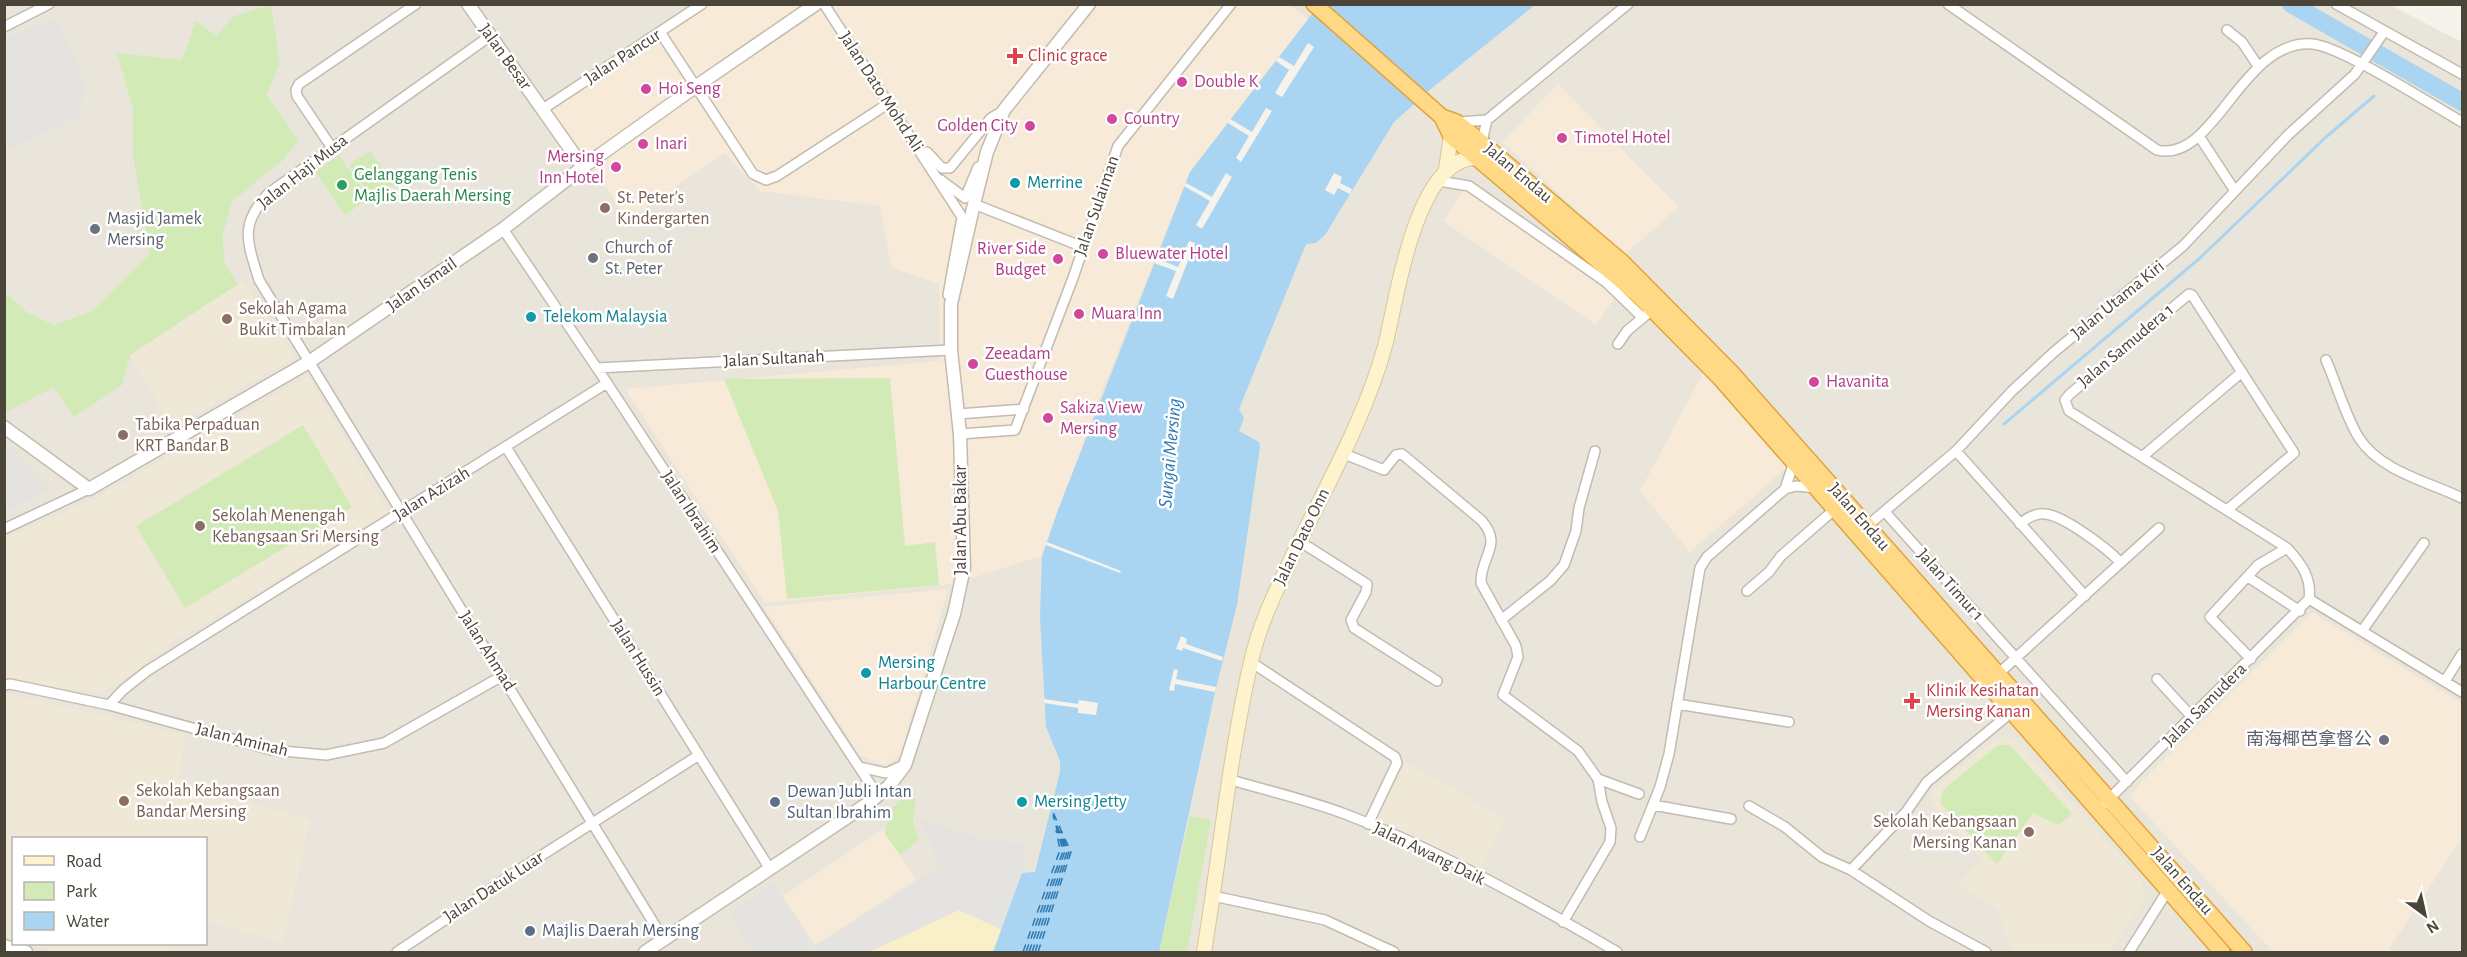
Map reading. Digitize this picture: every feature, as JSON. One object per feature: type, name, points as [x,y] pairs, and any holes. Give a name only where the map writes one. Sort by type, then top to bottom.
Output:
[{"type":"highway","name":"Jalan Endau","points":[[1314,4],[1481,152],[1646,284],[1730,371],[1816,488],[2013,711],[2105,804],[2244,952]]},
{"type":"highway","name":"Jalan Endau","points":[[1481,152],[1648,314],[1721,379],[1793,455],[1867,526],[1998,674],[2105,804],[2168,890],[2222,952]]},
{"type":"main road","name":"Jalan Dato Onn","points":[[1204,952],[1251,662],[1263,621],[1367,396],[1384,348],[1410,236],[1443,175],[1450,125]]},
{"type":"main road","points":[[1443,175],[1466,158],[1481,152]]},
{"type":"street","points":[[4,27],[49,4]]},
{"type":"street","points":[[332,148],[297,96],[296,90],[299,84],[416,4]]},
{"type":"street","name":"Jalan Besar","points":[[468,4],[583,167]]},
{"type":"street","name":"Jalan Pancur","points":[[543,109],[702,4]]},
{"type":"street","name":"Jalan Ismail","points":[[4,529],[89,489],[309,362],[503,229],[583,167],[816,4]]},
{"type":"street","name":"Jalan Dato Mohd Ali","points":[[824,4],[962,217],[948,295],[951,304]]},
{"type":"street","name":"Jalan Abu Bakar","points":[[645,952],[878,796],[890,786],[905,765],[954,614],[964,568],[960,434],[951,350],[951,304],[974,204],[987,152],[1004,110],[1089,4]]},
{"type":"street","points":[[1450,125],[1487,120],[1628,4]]},
{"type":"street","points":[[1948,4],[2157,150],[2178,151],[2199,136],[2258,66],[2283,50],[2310,44],[2324,46],[2363,64],[2463,122]]},
{"type":"street","points":[[2336,4],[2383,34],[2463,74]]},
{"type":"street","name":"Jalan Sulaiman","points":[[960,434],[1015,430],[1083,248],[1118,146],[1227,6]]},
{"type":"street","points":[[2227,30],[2247,48],[2258,66]]},
{"type":"street","points":[[660,32],[753,174],[766,180],[777,176],[889,103]]},
{"type":"street","name":"Jalan Utama Kiri","points":[[1867,526],[1956,451],[2031,372],[2183,246],[2289,135],[2363,64],[2383,34]]},
{"type":"street","name":"Jalan Haji Musa","points":[[309,362],[258,280],[247,231],[253,209],[269,193],[490,36]]},
{"type":"street","points":[[914,143],[922,146],[942,168],[950,168],[991,118],[1004,110]]},
{"type":"street","points":[[1481,152],[1487,120]]},
{"type":"street","points":[[2199,136],[2235,191]]},
{"type":"street","points":[[938,178],[964,198],[981,159],[987,152]]},
{"type":"street","points":[[1443,175],[1447,184],[1469,186],[1610,277]]},
{"type":"street","points":[[974,204],[1083,248]]},
{"type":"street","name":"Jalan Ibrahim","points":[[503,229],[878,796]]},
{"type":"street","name":"Jalan Samudera 1","points":[[2142,457],[2069,411],[2065,400],[2188,294],[2192,296],[2241,372]]},
{"type":"street","points":[[1618,344],[1627,332],[1648,314]]},
{"type":"street","name":"Jalan Sultanah","points":[[597,368],[951,350]]},
{"type":"street","points":[[2326,360],[2354,429],[2371,452],[2396,469],[2463,498]]},
{"type":"street","name":"Jalan Ahmad","points":[[309,362],[664,940]]},
{"type":"street","points":[[2227,510],[2294,453],[2241,372],[2142,457],[2287,548],[2307,576],[2311,589],[2309,599],[2463,692]]},
{"type":"street","name":"Jalan Azizah","points":[[109,705],[123,690],[147,671],[607,383]]},
{"type":"street","points":[[958,414],[1024,409]]},
{"type":"street","points":[[4,427],[89,489]]},
{"type":"street","name":"Jalan Hussin","points":[[506,447],[770,869]]},
{"type":"street","points":[[1501,620],[1550,582],[1564,565],[1576,531],[1579,508],[1596,451]]},
{"type":"street","points":[[1956,451],[2085,596]]},
{"type":"street","points":[[1342,453],[1384,470],[1396,455],[1402,454],[1481,520],[1492,537],[1481,583],[1516,646],[1518,657],[1503,695],[1578,750],[1598,779],[1602,802],[1611,828],[1610,842],[1563,922]]},
{"type":"street","points":[[1785,489],[1793,455]]},
{"type":"street","points":[[1640,837],[1668,758],[1700,568],[1707,557],[1785,489],[1796,486],[1816,488]]},
{"type":"street","points":[[1747,591],[1769,572],[1781,556],[1836,509]]},
{"type":"street","name":"Jalan Timur 1","points":[[1885,512],[2127,782]]},
{"type":"street","points":[[2020,524],[2032,516],[2049,514],[2102,545],[2120,562]]},
{"type":"street","points":[[1998,674],[2159,528]]},
{"type":"street","points":[[1299,542],[1367,584],[1366,592],[1351,620],[1354,628],[1437,681]]},
{"type":"street","points":[[2362,631],[2424,543]]},
{"type":"street","points":[[2251,659],[2210,617],[2267,558],[2287,548]]},
{"type":"street","points":[[2248,577],[2300,610]]},
{"type":"street","name":"Jalan Samudera","points":[[2105,804],[2309,599]]},
{"type":"street","points":[[2445,681],[2463,654]]},
{"type":"street","points":[[1251,662],[1395,757],[1397,763],[1368,824]]},
{"type":"street","name":"Jalan Aminah","points":[[4,686],[10,684],[109,705],[272,750],[326,755],[384,742],[502,676]]},
{"type":"street","points":[[2157,679],[2192,717]]},
{"type":"street","points":[[1677,704],[1789,722]]},
{"type":"street","points":[[1851,870],[1906,812],[1927,782],[2013,711]]},
{"type":"street","name":"Jalan Datuk Luar","points":[[397,952],[503,880],[699,755]]},
{"type":"street","points":[[858,767],[886,773],[905,765]]},
{"type":"street","points":[[1598,779],[1639,794]]},
{"type":"street","name":"Jalan Awang Daik","points":[[1231,780],[1310,802],[1368,824],[1563,922],[1602,949],[1617,952]]},
{"type":"street","points":[[1653,805],[1731,819]]},
{"type":"street","points":[[1749,806],[1785,827],[1822,857],[1851,870],[1929,921],[1986,952]]},
{"type":"street","points":[[2128,952],[2168,890]]},
{"type":"street","points":[[1213,896],[1325,920],[1394,952]]},
{"type":"street","points":[[4,946],[26,952]]},
{"type":"shaded area","points":[[1290,4],[1308,20],[1190,172],[1105,384],[1042,556],[952,584],[765,603],[625,389],[940,361],[939,284],[891,267],[880,206],[760,191],[724,153],[628,220],[598,175],[568,159],[534,112],[690,5]]},
{"type":"shaded area","points":[[2388,4],[2462,42],[2462,952],[5,952],[5,5]]},
{"type":"shaded area","points":[[56,19],[79,64],[85,91],[78,114],[59,127],[5,149],[5,41],[14,34]]},
{"type":"shaded area","points":[[1558,84],[1679,207],[1625,254],[1502,142]]},
{"type":"shaded area","points":[[1470,181],[1604,276],[1620,290],[1596,325],[1443,221]]},
{"type":"shaded area","name":"Sekolah Agama Bukit Timbalan","points":[[243,281],[295,357],[172,428],[130,355]]},
{"type":"shaded area","points":[[1703,373],[1787,467],[1690,552],[1640,491]]},
{"type":"shaded area","name":"Sekolah Menengah Kebangsaan Sri Mersing","points":[[308,376],[388,513],[149,657],[139,670],[101,693],[5,679],[4,539],[96,498]]},
{"type":"shaded area","points":[[5,446],[49,490],[4,510]]},
{"type":"shaded area","name":"Mersing Harbour Centre","points":[[948,589],[901,753],[887,766],[860,755],[764,607]]},
{"type":"shaded area","points":[[2312,612],[2462,704],[2462,838],[2387,952],[2273,952],[2131,798],[2138,785]]},
{"type":"shaded area","name":"Sekolah Kebangsaan Bandar Mersing","points":[[6,693],[186,735],[178,782],[310,820],[283,942],[207,921],[207,837],[12,837],[12,939],[5,937]]},
{"type":"shaded area","name":"Sekolah Kebangsaan Mersing Kanan","points":[[1998,737],[2013,737],[2141,879],[2145,897],[2110,952],[2011,952],[1997,909],[1957,883],[1983,861],[1932,804],[1933,788]]},
{"type":"shaded area","points":[[1406,762],[1505,819],[1479,869],[1376,819]]},
{"type":"shaded area","points":[[919,819],[973,837],[1026,845],[1022,873],[1003,930],[959,910],[869,952],[753,952],[729,913],[773,883],[814,948],[940,866]]},
{"type":"shaded area","points":[[883,829],[916,880],[815,945],[783,896]]},
{"type":"shaded area","points":[[31,945],[171,945],[169,952],[56,952]]},
{"type":"green space","points":[[271,5],[280,63],[267,95],[298,141],[283,160],[232,201],[222,237],[225,265],[238,284],[130,355],[122,385],[74,417],[54,387],[8,411],[4,408],[5,293],[28,313],[54,325],[92,311],[150,253],[133,155],[133,109],[117,53],[182,60],[196,21],[216,36],[234,16]]},
{"type":"green space","points":[[370,151],[394,184],[373,199],[349,165]]},
{"type":"green space","name":"Gelanggang Tenis Majlis Daerah Mersing","points":[[339,155],[369,199],[345,215],[315,171]]},
{"type":"green space","points":[[890,378],[905,546],[935,542],[939,585],[787,599],[778,511],[724,379]]},
{"type":"green space","points":[[303,425],[352,507],[185,608],[136,526]]},
{"type":"green space","points":[[1998,745],[2010,745],[2072,814],[2058,825],[2033,813],[1997,864],[1940,803],[1943,790]]},
{"type":"green space","points":[[905,797],[916,799],[913,823],[919,840],[900,855],[885,834],[890,810]]},
{"type":"green space","points":[[1190,816],[1211,820],[1187,952],[1159,952]]},
{"type":"sand","points":[[959,910],[1003,930],[993,952],[869,952]]},
{"type":"water","name":"Sungai Mersing","points":[[1319,5],[1535,5],[1432,88],[1394,122],[1325,235],[1316,243],[1306,244],[1239,409],[1244,418],[1239,431],[1259,442],[1260,447],[1237,605],[1215,692],[1159,952],[993,952],[1022,873],[1035,872],[1060,772],[1060,761],[1046,727],[1040,617],[1042,556],[1190,172]]},
{"type":"pier","points":[[1308,43],[1314,47],[1282,97],[1275,93],[1289,70],[1276,61],[1279,57],[1294,66]]},
{"type":"pier","points":[[1266,108],[1272,111],[1241,162],[1236,158],[1249,136],[1228,123],[1230,119],[1252,132]]},
{"type":"pier","points":[[1226,173],[1232,177],[1202,229],[1196,225],[1210,201],[1184,186],[1186,183],[1212,197]]},
{"type":"pier","points":[[1334,173],[1342,177],[1340,183],[1352,189],[1350,194],[1338,188],[1334,195],[1325,190]]},
{"type":"pier","points":[[1189,241],[1195,243],[1173,299],[1166,296],[1176,271],[1154,263],[1156,258],[1178,267]]},
{"type":"pier","points":[[1047,542],[1121,571],[1120,573],[1046,545]]},
{"type":"pier","points":[[1181,636],[1187,639],[1186,644],[1223,657],[1222,661],[1183,648],[1182,651],[1176,649]]},
{"type":"pier","points":[[1174,669],[1178,670],[1176,679],[1216,687],[1215,692],[1175,684],[1174,691],[1169,690]]},
{"type":"pier","points":[[1044,699],[1078,704],[1079,700],[1098,703],[1096,715],[1078,713],[1078,708],[1044,703]]},
{"type":"waterway","points":[[2291,4],[2462,102]]},
{"type":"waterway","points":[[2004,424],[2200,258],[2326,137],[2374,96]]},
{"type":"ferry route","points":[[1038,952],[1071,852],[1051,808]]},
{"type":"ferry route","points":[[1026,952],[1063,851],[1053,815]]},
{"type":"ferry route","points":[[1032,952],[1067,852],[1055,820]]},
{"type":"ferry route","points":[[1029,952],[1065,851],[1058,829]]},
{"type":"ferry route","points":[[1023,952],[1060,850],[1056,830]]},
{"type":"ferry route","points":[[1035,952],[1069,852],[1060,831]]},
{"type":"place","name":"Clinic grace","points":[[1015,56]]},
{"type":"place","name":"Double K","points":[[1182,82]]},
{"type":"place","name":"Hoi Seng","points":[[646,89]]},
{"type":"place","name":"Country","points":[[1112,119]]},
{"type":"place","name":"Golden City","points":[[1030,126]]},
{"type":"place","name":"Timotel Hotel","points":[[1562,138]]},
{"type":"place","name":"Inari","points":[[643,144]]},
{"type":"place","name":"Mersing Inn Hotel","points":[[616,167]]},
{"type":"place","name":"Merrine","points":[[1015,183]]},
{"type":"place","name":"Gelanggang Tenis Majlis Daerah Mersing","points":[[342,185]]},
{"type":"place","name":"St. Peter's Kindergarten","points":[[605,208]]},
{"type":"place","name":"Masjid Jamek Mersing","points":[[95,229]]},
{"type":"place","name":"Bluewater Hotel","points":[[1103,254]]},
{"type":"place","name":"Church of St. Peter","points":[[593,258]]},
{"type":"place","name":"River Side Budget","points":[[1058,259]]},
{"type":"place","name":"Muara Inn","points":[[1079,314]]},
{"type":"place","name":"Telekom Malaysia","points":[[531,317]]},
{"type":"place","name":"Sekolah Agama Bukit Timbalan","points":[[227,319]]},
{"type":"place","name":"Zeeadam Guesthouse","points":[[973,364]]},
{"type":"place","name":"Havanita","points":[[1814,382]]},
{"type":"place","name":"Sakiza View Mersing","points":[[1048,418]]},
{"type":"place","name":"Tabika Perpaduan KRT Bandar B","points":[[123,435]]},
{"type":"place","name":"Sekolah Menengah Kebangsaan Sri Mersing","points":[[200,526]]},
{"type":"place","name":"Mersing Harbour Centre","points":[[866,673]]},
{"type":"place","name":"Klinik Kesihatan Mersing Kanan","points":[[1912,701]]},
{"type":"place","name":"南海椰芭拿督公","points":[[2384,740]]},
{"type":"place","name":"Sekolah Kebangsaan Bandar Mersing","points":[[124,801]]},
{"type":"place","name":"Dewan Jubli Intan Sultan Ibrahim","points":[[775,802]]},
{"type":"place","name":"Mersing Jetty","points":[[1022,802]]},
{"type":"place","name":"Sekolah Kebangsaan Mersing Kanan","points":[[2029,832]]},
{"type":"place","name":"Majlis Daerah Mersing","points":[[530,931]]}]
